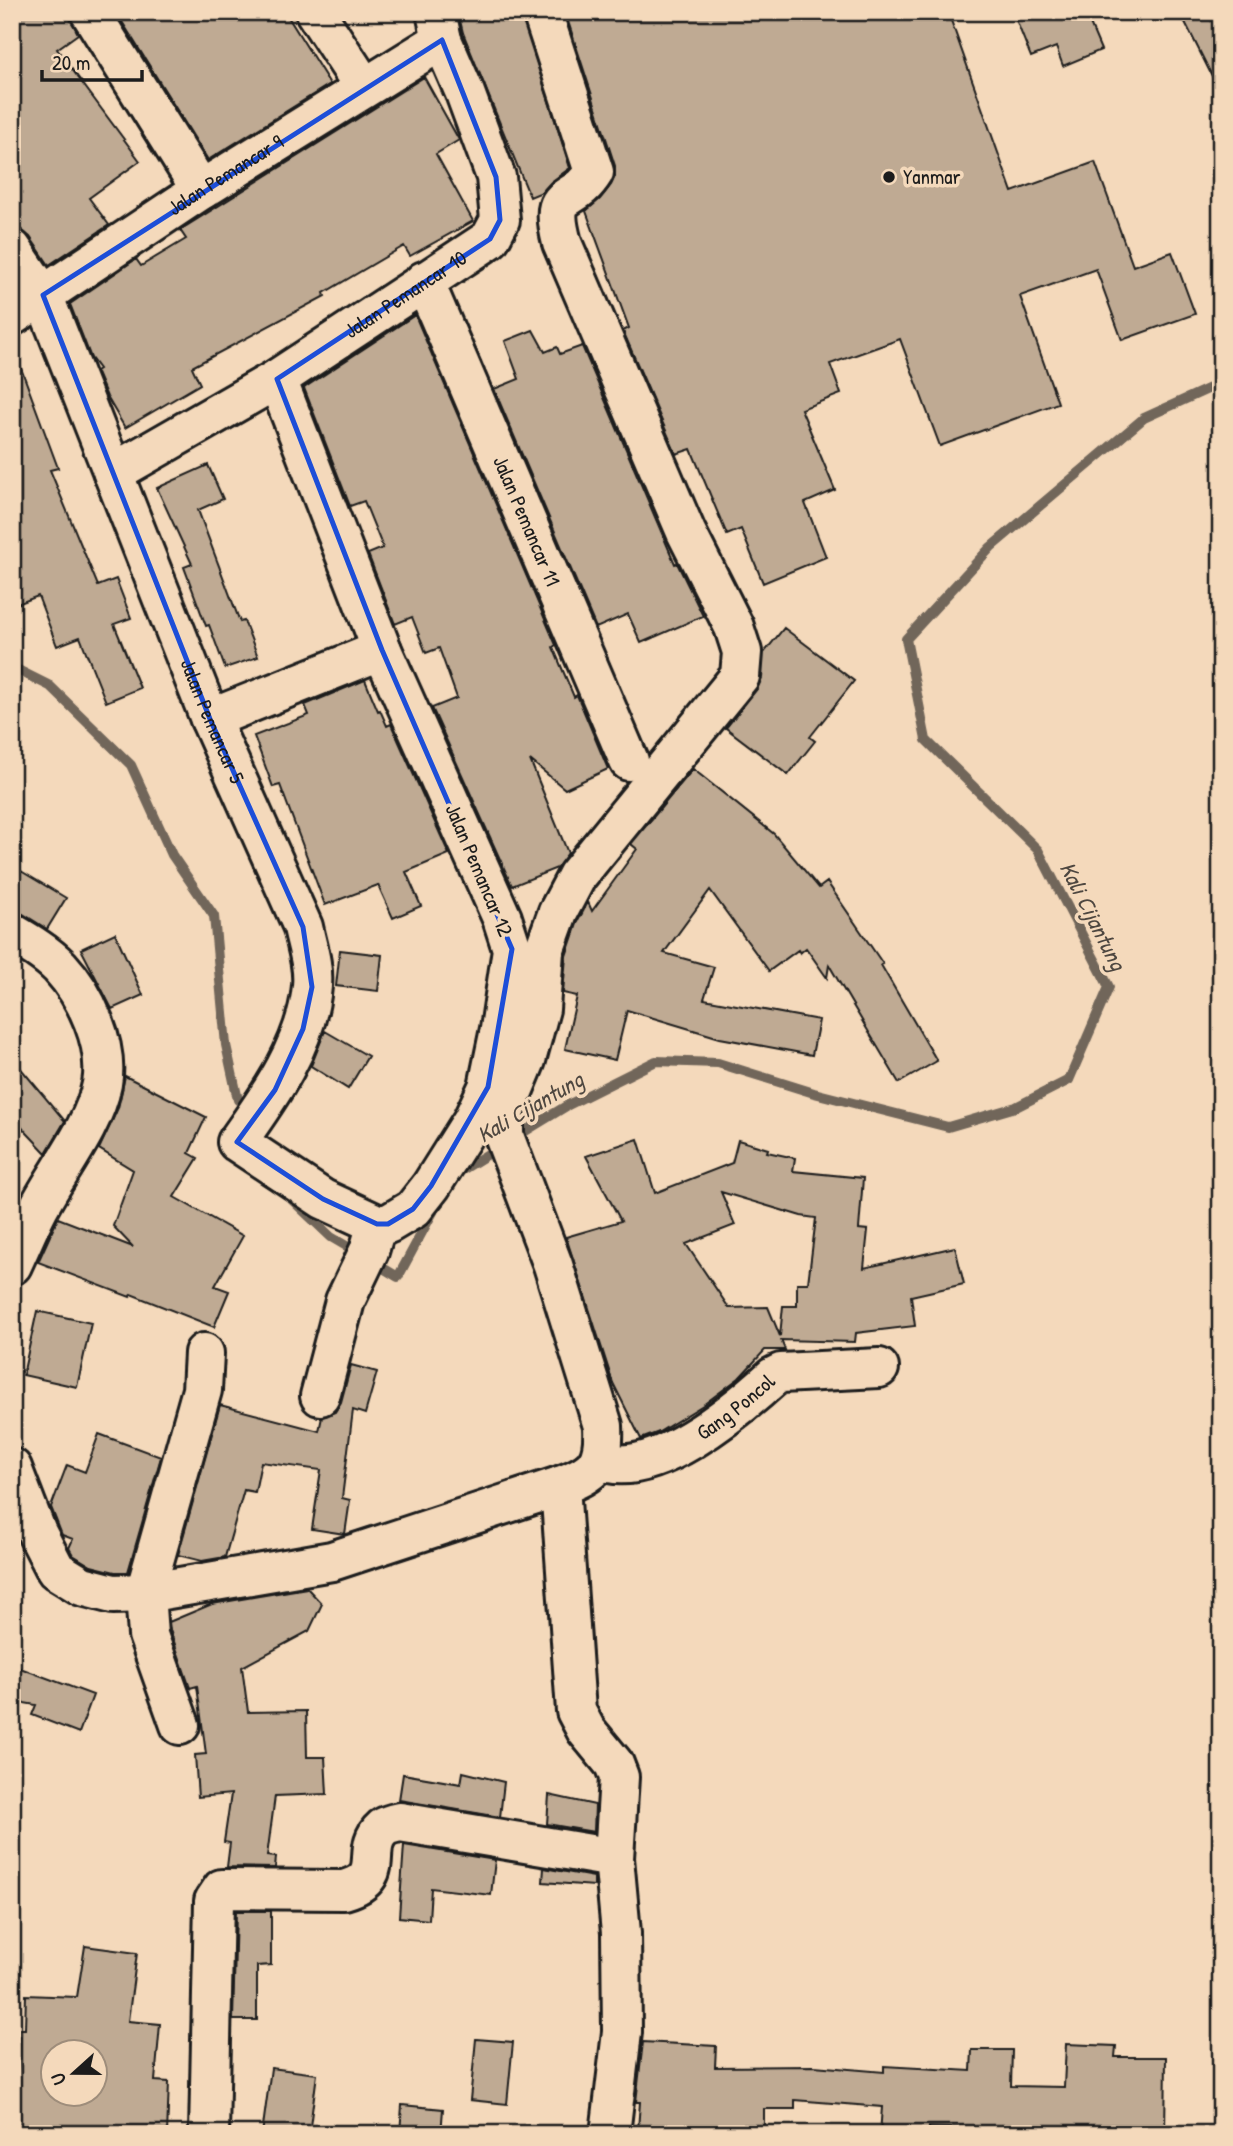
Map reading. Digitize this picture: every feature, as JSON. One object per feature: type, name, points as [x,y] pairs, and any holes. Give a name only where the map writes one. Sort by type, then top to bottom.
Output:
[{"type":"street","points":[[90,12],[201,190]]},
{"type":"street","points":[[315,12],[364,87]]},
{"type":"street","points":[[12,1468],[37,1533],[56,1570],[82,1586],[113,1594],[145,1593],[332,1561],[560,1486],[585,1476],[600,1460],[604,1439],[603,1426],[553,1265],[509,1148],[504,1113],[526,1060],[540,1009],[528,950],[558,912],[577,876],[740,676],[742,652],[734,627],[686,533],[562,243],[556,218],[560,202],[589,180],[594,172],[542,12]]},
{"type":"street","name":"Jalan Pemancar 9","points":[[12,316],[201,190],[364,87],[439,26]]},
{"type":"street","name":"Jalan Pemancar 10","points":[[113,473],[277,379],[490,239],[500,220],[496,177],[439,26]]},
{"type":"street","name":"Jalan Pemancar 5","points":[[12,249],[43,295],[210,719],[303,927],[312,963],[312,987],[303,1029],[275,1090],[237,1142],[323,1199],[373,1237]]},
{"type":"street","name":"Jalan Pemancar 11","points":[[424,281],[629,761]]},
{"type":"street","name":"Jalan Pemancar 12","points":[[277,379],[382,650],[502,918],[528,950],[500,1029],[488,1087],[472,1121],[431,1186],[413,1209],[373,1237]]},
{"type":"street","points":[[210,719],[382,650]]},
{"type":"street","points":[[12,933],[37,947],[60,967],[85,1003],[98,1033],[104,1063],[102,1085],[87,1123],[38,1208],[12,1265]]},
{"type":"street","points":[[320,1396],[345,1301],[373,1237]]},
{"type":"street","points":[[180,1725],[148,1635],[145,1593],[202,1390],[204,1353]]},
{"type":"street","name":"Gang Poncol","points":[[600,1460],[626,1464],[666,1452],[733,1413],[781,1373],[878,1368]]},
{"type":"street","points":[[560,1486],[576,1711],[592,1739],[614,1764],[619,1777],[614,1858],[621,1933],[622,2020],[620,2060],[610,2134]]},
{"type":"street","points":[[209,2134],[214,1901],[222,1889],[344,1890],[359,1886],[371,1873],[374,1844],[383,1828],[400,1822],[614,1858]]},
{"type":"highlighted area","points":[[442,40],[496,177],[500,220],[490,239],[277,379],[382,650],[512,949],[488,1087],[431,1186],[413,1209],[388,1224],[377,1224],[323,1199],[237,1142],[275,1090],[303,1029],[312,987],[303,927],[210,719],[43,295]]},
{"type":"building","points":[[12,12],[68,12],[78,34],[57,49],[140,161],[89,198],[109,225],[49,265],[30,237],[12,219]]},
{"type":"building","points":[[116,12],[285,12],[330,84],[208,160]]},
{"type":"building","points":[[458,12],[521,12],[570,168],[542,192],[530,197],[463,33]]},
{"type":"building","points":[[565,12],[948,12],[1012,192],[1095,162],[1133,266],[1172,252],[1195,314],[1122,340],[1096,269],[1020,296],[1058,403],[940,446],[900,339],[830,364],[841,394],[801,409],[835,490],[805,503],[826,557],[763,583],[741,529],[727,535],[691,449],[676,454],[623,331],[629,328],[586,211],[611,185],[615,166]]},
{"type":"building","points":[[1013,12],[1085,12],[1101,50],[1063,66],[1056,47],[1031,57]]},
{"type":"building","points":[[1180,12],[1221,12],[1221,94]]},
{"type":"building","points":[[424,77],[459,140],[436,154],[473,221],[410,256],[404,246],[324,293],[325,296],[192,367],[200,384],[125,428],[107,397],[96,371],[99,369],[91,358],[70,304],[136,259],[141,266],[186,239],[180,230]]},
{"type":"building","points":[[415,315],[556,645],[553,647],[574,697],[577,695],[608,769],[565,789],[530,760],[568,853],[557,868],[512,886],[432,708],[457,698],[439,648],[426,653],[412,617],[395,624],[368,554],[383,548],[364,501],[350,506],[304,388]]},
{"type":"building","points":[[533,330],[545,352],[557,347],[560,354],[582,346],[675,564],[677,563],[703,616],[641,643],[628,614],[596,628],[494,389],[519,379],[505,341]]},
{"type":"building","points":[[12,352],[15,352],[58,468],[50,470],[98,586],[116,579],[131,618],[114,624],[140,688],[106,702],[80,637],[57,646],[38,596],[12,606]]},
{"type":"building","points":[[208,465],[223,499],[198,510],[240,622],[244,621],[258,657],[225,668],[184,567],[192,564],[157,488]]},
{"type":"building","points":[[784,628],[854,681],[810,737],[815,741],[788,775],[726,728],[757,689],[762,678],[764,653]]},
{"type":"building","points":[[365,680],[378,711],[380,710],[387,726],[391,724],[449,854],[406,872],[421,906],[393,918],[378,885],[325,905],[280,785],[273,787],[254,736],[309,715],[305,705]]},
{"type":"building","points":[[693,769],[774,834],[819,888],[827,882],[883,964],[881,965],[937,1061],[899,1083],[829,965],[827,978],[806,948],[800,953],[798,950],[769,971],[710,890],[664,953],[714,967],[704,999],[819,1020],[812,1055],[720,1038],[627,1010],[615,1060],[565,1049],[577,996],[563,993],[566,956],[578,921],[588,902],[592,911],[637,849],[631,844]]},
{"type":"building","points":[[21,871],[66,898],[47,929],[23,914],[12,911],[12,887]]},
{"type":"building","points":[[115,933],[143,995],[112,1009],[81,949]]},
{"type":"building","points":[[340,950],[382,955],[378,991],[336,986]]},
{"type":"building","points":[[325,1031],[368,1056],[348,1089],[311,1066]]},
{"type":"building","points":[[12,1058],[65,1121],[46,1153],[12,1117]]},
{"type":"building","points":[[125,1076],[206,1117],[189,1153],[198,1158],[174,1197],[243,1236],[215,1286],[229,1291],[214,1327],[131,1294],[130,1297],[38,1262],[58,1218],[133,1247],[113,1226],[133,1170],[99,1149],[118,1108]]},
{"type":"building","points":[[638,1139],[655,1193],[732,1163],[738,1140],[768,1149],[767,1152],[795,1158],[793,1171],[863,1178],[859,1229],[868,1230],[864,1268],[955,1247],[964,1284],[911,1296],[915,1326],[856,1333],[855,1342],[781,1340],[785,1350],[765,1350],[739,1378],[703,1405],[659,1432],[641,1439],[613,1383],[566,1237],[621,1221],[586,1156]],"holes":[[[721,1192],[816,1218],[808,1283],[797,1283],[797,1306],[783,1306],[780,1336],[768,1307],[729,1308],[686,1244],[735,1225]]]},
{"type":"building","points":[[37,1311],[91,1323],[77,1387],[23,1375]]},
{"type":"building","points":[[351,1365],[377,1372],[365,1414],[353,1410],[342,1498],[350,1500],[345,1534],[312,1529],[321,1470],[261,1462],[255,1492],[244,1490],[225,1557],[202,1561],[178,1555],[220,1405],[319,1431],[322,1417],[335,1412],[341,1402]]},
{"type":"building","points":[[99,1434],[161,1457],[128,1572],[91,1566],[73,1555],[69,1548],[73,1539],[62,1535],[51,1507],[67,1465],[85,1472]]},
{"type":"building","points":[[307,1588],[322,1604],[309,1631],[242,1667],[248,1712],[306,1711],[307,1757],[325,1757],[327,1794],[275,1796],[267,1856],[276,1857],[275,1868],[227,1867],[230,1843],[224,1842],[231,1794],[198,1797],[195,1755],[206,1754],[197,1686],[190,1688],[169,1622],[212,1604]]},
{"type":"building","points":[[12,1665],[93,1695],[79,1733],[32,1715],[36,1705],[12,1701]]},
{"type":"building","points":[[463,1772],[504,1782],[500,1817],[399,1800],[403,1774],[461,1784]]},
{"type":"building","points":[[549,1795],[595,1805],[594,1832],[547,1824]]},
{"type":"building","points":[[404,1845],[495,1860],[491,1895],[431,1888],[429,1920],[399,1917]]},
{"type":"building","points":[[544,1868],[594,1877],[594,1886],[543,1882]]},
{"type":"building","points":[[236,1911],[271,1911],[271,1965],[257,1966],[257,2020],[233,2020]]},
{"type":"building","points":[[85,1946],[137,1953],[128,2021],[160,2024],[155,2081],[169,2082],[167,2134],[15,2134],[20,2029],[25,2029],[26,1995],[77,1997]]},
{"type":"building","points":[[476,2039],[513,2042],[507,2104],[470,2100]]},
{"type":"building","points":[[643,2042],[716,2046],[715,2067],[814,2066],[884,2072],[884,2066],[971,2071],[972,2050],[1012,2050],[1011,2086],[1064,2087],[1066,2044],[1116,2046],[1115,2057],[1166,2057],[1165,2134],[1018,2134],[1018,2129],[929,2127],[929,2134],[880,2134],[882,2107],[795,2100],[795,2109],[764,2109],[764,2134],[638,2130],[640,2102],[636,2102]]},
{"type":"building","points":[[271,2068],[317,2074],[309,2134],[262,2134]]},
{"type":"building","points":[[402,2105],[443,2109],[441,2134],[400,2134]]},
{"type":"waterway","name":"Kali Cijantung","points":[[514,1138],[568,1105],[656,1061],[718,1063],[814,1093],[948,1127],[1016,1107],[1069,1080],[1109,987],[1038,850],[926,740],[906,639],[991,547],[1144,418],[1221,383]]},
{"type":"waterway","name":"Kali Cijantung","points":[[12,667],[50,686],[131,765],[172,855],[214,916],[226,1045],[238,1100]]},
{"type":"waterway","name":"Kali Cijantung","points":[[454,1175],[501,1146]]},
{"type":"waterway","name":"Kali Cijantung","points":[[290,1198],[331,1237],[360,1254]]},
{"type":"waterway","name":"Kali Cijantung","points":[[373,1262],[398,1277],[433,1212]]},
{"type":"place","name":"Yanmar","points":[[889,177]]}]
